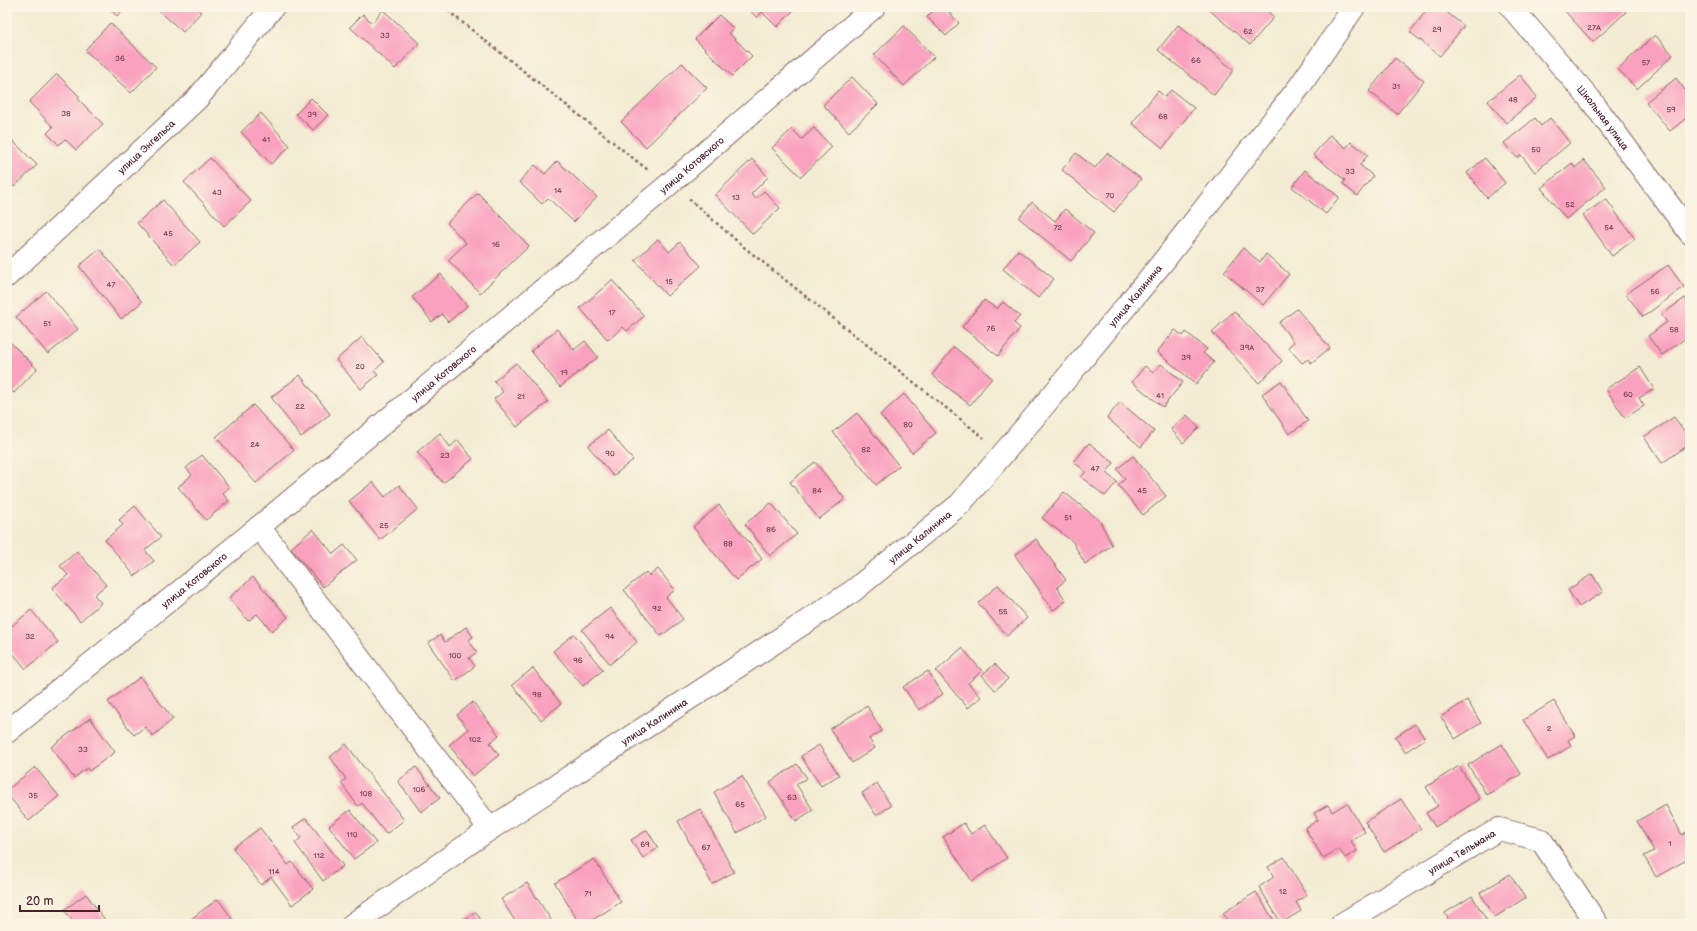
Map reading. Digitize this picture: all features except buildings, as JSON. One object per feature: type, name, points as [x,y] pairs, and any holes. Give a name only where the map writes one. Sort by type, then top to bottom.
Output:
[{"type":"street","name":"улица Энгельса","points":[[7,276],[196,99],[273,7]]},
{"type":"street","name":"улица Котовского","points":[[7,732],[259,527],[667,186],[874,7]]},
{"type":"street","name":"улица Калинина","points":[[352,924],[490,829],[853,591],[960,504],[1162,262],[1300,86],[1354,7]]},
{"type":"street","name":"Школьная улица","points":[[1511,7],[1590,99],[1690,233]]},
{"type":"street","points":[[259,527],[490,829]]},
{"type":"street","name":"улица Тельмана","points":[[1342,924],[1500,829],[1541,840],[1597,924]]},
{"type":"path","points":[[443,7],[667,186],[684,194],[745,248],[1003,453]]}]
